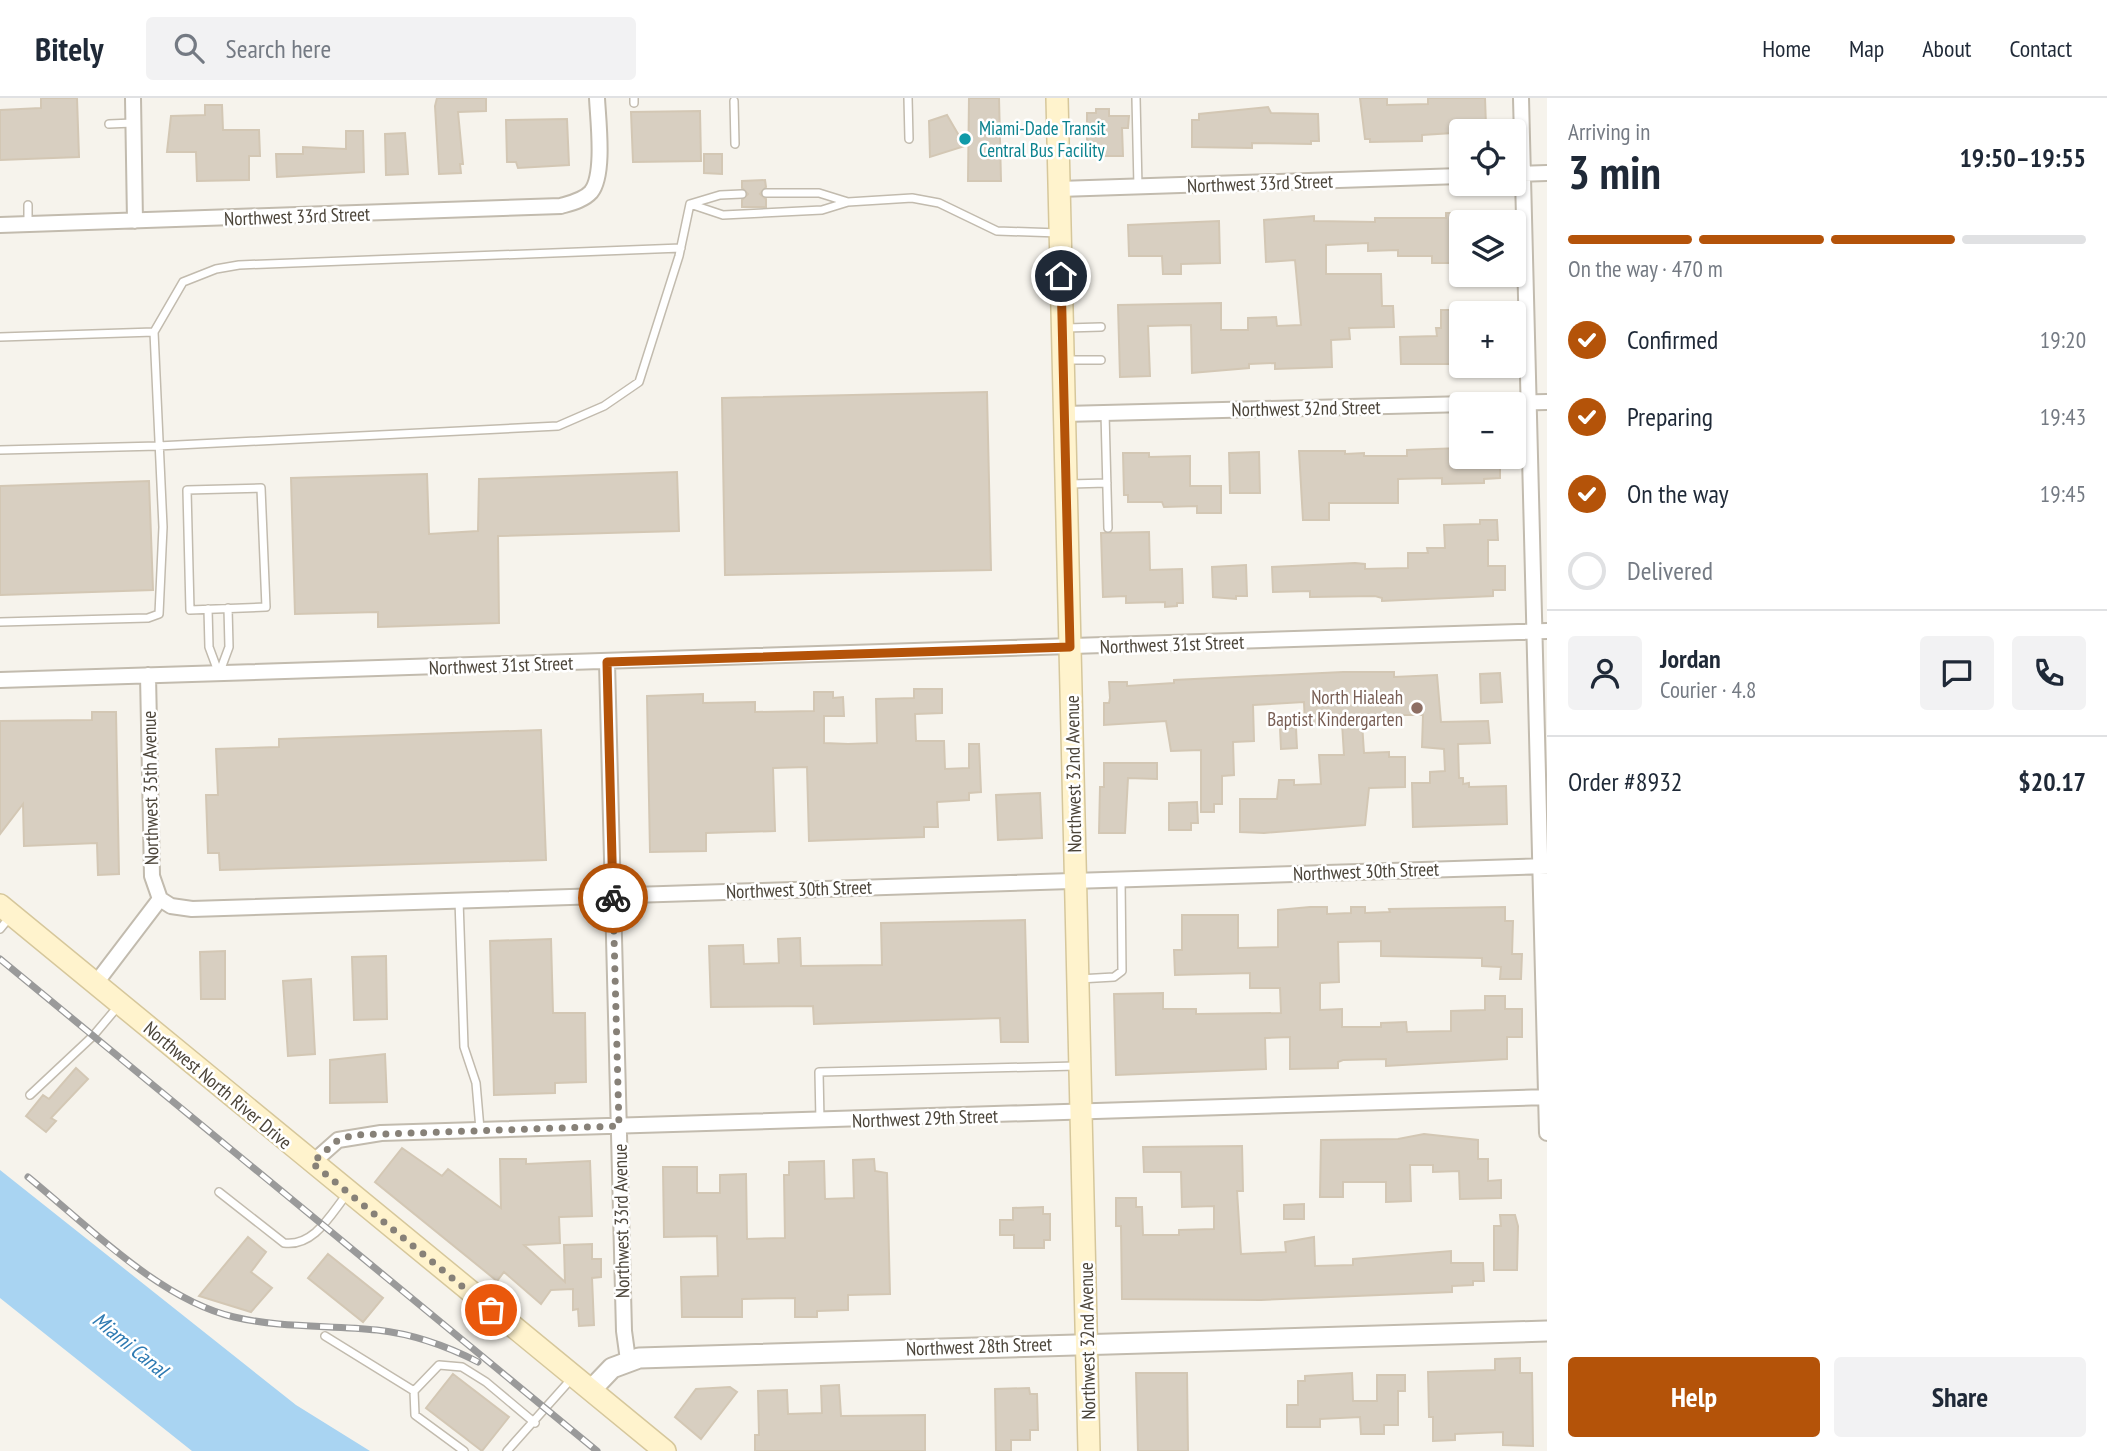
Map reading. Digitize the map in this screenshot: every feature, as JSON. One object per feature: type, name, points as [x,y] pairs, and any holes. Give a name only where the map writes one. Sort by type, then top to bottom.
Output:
[{"type":"main road","name":"Northwest 32nd Avenue","points":[[1057,98],[1089,1451]]},
{"type":"main road","name":"Northwest North River Drive","points":[[4,916],[120,1003],[665,1451]]},
{"type":"street","points":[[133,98],[135,221]]},
{"type":"street","name":"Northwest 33rd Street","points":[[0,225],[551,207],[570,203],[590,193],[598,167],[597,98]]},
{"type":"street","points":[[1520,119],[1521,98]]},
{"type":"street","points":[[1526,174],[1547,173]]},
{"type":"street","name":"Northwest 33rd Street","points":[[1059,190],[1449,176]]},
{"type":"street","points":[[1520,196],[1527,402],[1540,632],[1547,1133]]},
{"type":"street","name":"Northwest 32nd Street","points":[[1065,414],[1547,402]]},
{"type":"street","name":"Northwest 31st Street","points":[[0,681],[1540,632]]},
{"type":"street","name":"Northwest 33rd Avenue","points":[[607,662],[624,1331],[628,1360]]},
{"type":"street","name":"Northwest 35th Avenue","points":[[148,675],[152,876],[160,899]]},
{"type":"street","name":"Northwest 30th Street","points":[[160,899],[172,906],[192,909],[1544,866]]},
{"type":"street","points":[[96,984],[160,899]]},
{"type":"street","name":"Northwest 29th Street","points":[[312,1163],[338,1140],[354,1135],[1547,1098]]},
{"type":"street","name":"Northwest 28th Street","points":[[628,1360],[1087,1343],[1547,1331]]},
{"type":"street","points":[[591,1390],[612,1367],[628,1360]]},
{"type":"lane","points":[[908,98],[909,139]]},
{"type":"lane","points":[[1136,98],[1138,187]]},
{"type":"lane","points":[[734,101],[735,144]]},
{"type":"lane","points":[[109,124],[134,123]]},
{"type":"lane","points":[[766,193],[819,193],[848,202]]},
{"type":"lane","points":[[691,204],[720,195],[742,194]]},
{"type":"lane","points":[[691,204],[723,215],[822,210],[848,202],[912,198],[939,203],[997,231],[1060,233]]},
{"type":"lane","points":[[0,450],[158,446],[558,426],[604,406],[639,382],[681,248],[691,204]]},
{"type":"lane","points":[[28,205],[29,224]]},
{"type":"lane","points":[[0,622],[148,618],[159,614],[163,527],[153,332],[183,282],[215,270],[239,265],[681,248]]},
{"type":"lane","points":[[1062,328],[1101,327]]},
{"type":"lane","points":[[0,337],[153,332]]},
{"type":"lane","points":[[1062,360],[1101,360]]},
{"type":"lane","points":[[1105,413],[1108,528]]},
{"type":"lane","points":[[1066,484],[1107,483]]},
{"type":"lane","points":[[261,488],[266,607],[228,608],[190,610],[187,490],[261,488]]},
{"type":"lane","points":[[219,674],[229,647],[228,608]]},
{"type":"lane","points":[[208,609],[209,647],[219,674]]},
{"type":"lane","points":[[1078,979],[1114,977],[1122,971],[1121,878]]},
{"type":"lane","points":[[459,899],[464,1047],[476,1083],[480,1129]]},
{"type":"lane","points":[[30,1094],[93,1036],[120,1003]]},
{"type":"lane","points":[[820,1121],[819,1072],[1080,1066]]},
{"type":"lane","points":[[219,1192],[284,1243],[295,1244],[316,1233],[348,1193]]},
{"type":"lane","points":[[325,1336],[414,1391]]},
{"type":"lane","points":[[464,1451],[415,1415],[414,1391],[439,1364],[461,1367],[486,1382],[535,1423]]},
{"type":"lane","points":[[507,1451],[535,1423],[573,1377]]},
{"type":"water","name":"Miami Canal","points":[[0,1170],[296,1405],[370,1451],[192,1451],[0,1298]]},
{"type":"building","points":[[41,98],[77,98],[79,157],[0,160],[0,110],[41,108]]},
{"type":"building","points":[[437,98],[486,98],[486,111],[458,112],[463,164],[460,164],[461,173],[439,174],[435,106]]},
{"type":"building","name":"Miami-Dade Transit Central Bus Facility","points":[[969,98],[999,98],[1001,181],[968,181]]},
{"type":"building","points":[[1360,98],[1387,98],[1387,105],[1428,104],[1428,98],[1485,98],[1486,119],[1449,119],[1449,133],[1422,135],[1422,141],[1370,142],[1370,139],[1365,139]]},
{"type":"building","points":[[205,105],[222,105],[223,130],[259,130],[260,156],[249,156],[249,180],[197,181],[196,152],[167,152],[171,116],[205,115]]},
{"type":"building","points":[[1268,107],[1271,113],[1318,114],[1319,141],[1311,141],[1311,144],[1252,143],[1252,148],[1192,147],[1192,120],[1199,120],[1199,114]]},
{"type":"building","points":[[1096,109],[1109,109],[1109,116],[1129,116],[1128,128],[1122,128],[1123,156],[1087,156],[1087,113],[1096,113]]},
{"type":"building","points":[[700,111],[701,161],[633,162],[631,112]]},
{"type":"building","points":[[947,115],[965,146],[930,157],[929,121]]},
{"type":"building","points":[[567,119],[569,165],[518,168],[516,162],[507,162],[506,120]]},
{"type":"building","points":[[346,131],[363,131],[364,172],[277,177],[276,154],[303,154],[303,147],[346,149]]},
{"type":"building","points":[[405,133],[408,174],[386,175],[385,134]]},
{"type":"building","points":[[704,154],[722,154],[722,174],[704,173]]},
{"type":"building","points":[[765,180],[766,187],[760,194],[766,199],[766,207],[742,207],[742,200],[748,194],[742,188],[742,181]]},
{"type":"building","points":[[1446,213],[1449,213],[1449,263],[1432,263],[1432,256],[1398,256],[1398,250],[1368,251],[1368,243],[1326,245],[1326,274],[1381,274],[1382,306],[1393,306],[1394,327],[1349,328],[1350,339],[1331,340],[1332,367],[1275,369],[1275,363],[1249,364],[1249,368],[1192,373],[1191,325],[1148,326],[1150,376],[1120,377],[1118,305],[1221,303],[1221,330],[1248,330],[1248,318],[1276,317],[1277,326],[1301,325],[1295,260],[1266,262],[1264,220],[1314,216],[1314,221],[1375,222],[1375,218],[1446,218]]},
{"type":"building","points":[[1219,221],[1220,263],[1181,264],[1181,274],[1163,274],[1162,256],[1129,256],[1128,225]]},
{"type":"building","points":[[1441,310],[1449,310],[1449,364],[1401,364],[1400,337],[1437,336],[1436,328],[1441,328]]},
{"type":"building","points":[[987,392],[991,570],[725,575],[722,398]]},
{"type":"building","points":[[1449,448],[1449,469],[1500,469],[1500,478],[1484,479],[1484,483],[1442,484],[1442,478],[1398,479],[1398,503],[1329,503],[1329,520],[1303,520],[1299,451],[1345,451],[1345,454],[1364,453],[1364,456],[1407,456],[1407,450]]},
{"type":"building","points":[[1259,452],[1260,493],[1230,493],[1229,453]]},
{"type":"building","points":[[1123,453],[1149,453],[1149,457],[1190,456],[1190,486],[1221,486],[1221,513],[1197,513],[1197,506],[1164,507],[1162,502],[1128,502],[1128,495],[1124,495]]},
{"type":"building","points":[[677,472],[679,531],[498,536],[499,623],[378,627],[378,612],[295,614],[291,478],[427,474],[429,534],[478,531],[479,479]]},
{"type":"building","points":[[149,481],[153,590],[0,595],[0,486]]},
{"type":"building","points":[[1480,520],[1497,520],[1498,540],[1488,540],[1488,566],[1505,566],[1505,590],[1493,590],[1493,596],[1382,601],[1382,598],[1375,596],[1310,597],[1310,591],[1273,592],[1272,567],[1355,563],[1365,564],[1365,569],[1408,568],[1408,553],[1428,553],[1427,548],[1445,548],[1444,525],[1480,524]]},
{"type":"building","points":[[1149,532],[1150,570],[1182,569],[1183,603],[1165,607],[1165,602],[1126,603],[1126,596],[1103,597],[1101,533]]},
{"type":"building","points":[[1246,565],[1247,596],[1236,596],[1236,599],[1213,597],[1212,567]]},
{"type":"building","points":[[1394,672],[1394,677],[1437,675],[1441,722],[1488,721],[1490,743],[1458,744],[1459,778],[1463,778],[1463,784],[1469,783],[1469,787],[1506,786],[1507,824],[1413,827],[1412,783],[1430,783],[1430,772],[1445,771],[1444,749],[1422,747],[1423,715],[1392,715],[1392,723],[1362,723],[1364,753],[1389,752],[1389,757],[1405,757],[1405,787],[1369,788],[1365,825],[1264,833],[1240,832],[1240,799],[1277,799],[1279,780],[1294,780],[1294,785],[1321,784],[1319,755],[1344,755],[1342,723],[1305,725],[1304,702],[1253,705],[1254,741],[1233,742],[1234,775],[1222,776],[1222,804],[1214,804],[1214,812],[1201,812],[1201,750],[1171,751],[1166,721],[1104,725],[1104,703],[1109,703],[1110,698],[1109,682],[1127,682],[1127,686],[1174,683],[1174,680]]},
{"type":"building","points":[[1500,673],[1502,702],[1481,703],[1480,674]]},
{"type":"building","points":[[914,689],[942,689],[942,713],[915,714],[916,741],[944,741],[945,769],[969,768],[969,744],[979,744],[981,792],[969,793],[969,800],[937,802],[938,827],[924,827],[924,837],[809,841],[807,767],[773,768],[775,831],[706,833],[706,851],[650,852],[647,696],[703,694],[703,703],[755,702],[755,712],[814,711],[814,692],[833,692],[833,698],[843,697],[844,716],[824,716],[824,743],[848,744],[877,743],[876,699],[914,698]]},
{"type":"building","points":[[92,712],[116,712],[119,874],[98,875],[97,843],[24,846],[23,804],[0,834],[0,721],[92,720]]},
{"type":"building","points":[[1280,728],[1296,728],[1297,748],[1281,749]]},
{"type":"building","points":[[541,730],[546,860],[220,870],[219,853],[208,853],[206,795],[218,795],[216,749],[279,747],[279,739]]},
{"type":"building","points":[[1104,763],[1157,763],[1157,779],[1128,778],[1125,833],[1099,833],[1100,787],[1104,787]]},
{"type":"building","points":[[1040,793],[1042,838],[998,840],[996,795]]},
{"type":"building","points":[[1197,802],[1198,823],[1191,823],[1191,830],[1169,830],[1169,803]]},
{"type":"building","points":[[1327,907],[1327,914],[1351,913],[1351,907],[1365,907],[1365,913],[1390,912],[1389,909],[1505,907],[1505,921],[1513,921],[1512,954],[1522,954],[1521,979],[1500,979],[1501,967],[1482,966],[1482,958],[1381,956],[1381,941],[1338,942],[1339,982],[1320,983],[1320,1010],[1342,1009],[1342,1027],[1381,1027],[1381,1023],[1406,1022],[1407,1032],[1451,1031],[1451,1011],[1485,1010],[1485,996],[1505,996],[1505,1009],[1522,1009],[1522,1037],[1507,1037],[1507,1059],[1386,1066],[1386,1059],[1343,1060],[1338,1062],[1338,1068],[1290,1069],[1290,1037],[1265,1038],[1266,1069],[1116,1075],[1114,994],[1163,993],[1163,1009],[1196,1009],[1196,1014],[1281,1013],[1280,988],[1250,988],[1250,973],[1175,975],[1174,950],[1182,950],[1182,915],[1238,915],[1238,948],[1278,947],[1278,910]]},
{"type":"building","points":[[1025,920],[1028,1042],[1001,1042],[1000,1018],[814,1024],[813,1006],[711,1007],[709,946],[743,945],[744,964],[779,963],[778,939],[800,938],[801,966],[882,965],[881,923]]},
{"type":"building","points":[[551,939],[553,1013],[585,1013],[586,1082],[555,1083],[555,1093],[494,1095],[490,941]]},
{"type":"building","points":[[225,951],[225,999],[201,999],[200,952]]},
{"type":"building","points":[[386,956],[387,1019],[354,1020],[352,957]]},
{"type":"building","points":[[311,979],[315,1054],[288,1056],[283,981]]},
{"type":"building","points":[[385,1054],[387,1102],[330,1103],[330,1060]]},
{"type":"building","points":[[76,1068],[88,1079],[51,1118],[56,1121],[46,1132],[26,1116],[43,1095],[49,1099]]},
{"type":"building","points":[[1424,1134],[1478,1140],[1478,1159],[1488,1159],[1488,1181],[1501,1180],[1501,1198],[1460,1199],[1459,1171],[1433,1172],[1433,1165],[1410,1165],[1411,1201],[1386,1202],[1386,1182],[1343,1182],[1343,1197],[1320,1197],[1321,1140],[1398,1139]]},
{"type":"building","points":[[1242,1146],[1243,1191],[1237,1191],[1241,1254],[1286,1252],[1285,1242],[1314,1237],[1315,1266],[1353,1265],[1353,1259],[1451,1251],[1451,1263],[1483,1263],[1484,1281],[1473,1281],[1473,1285],[1452,1286],[1452,1292],[1261,1300],[1122,1299],[1121,1226],[1116,1226],[1116,1198],[1136,1198],[1136,1207],[1142,1207],[1143,1235],[1179,1235],[1179,1230],[1214,1229],[1214,1206],[1182,1207],[1181,1172],[1144,1172],[1143,1147]]},
{"type":"building","points":[[402,1148],[442,1176],[448,1169],[501,1208],[500,1159],[526,1159],[526,1164],[590,1161],[592,1216],[559,1217],[560,1243],[524,1245],[565,1282],[564,1245],[592,1244],[592,1259],[601,1259],[601,1277],[592,1278],[594,1325],[579,1326],[578,1309],[573,1310],[573,1289],[551,1290],[541,1304],[504,1272],[497,1281],[375,1182]]},
{"type":"building","points":[[874,1159],[875,1171],[887,1173],[890,1294],[848,1295],[848,1310],[817,1311],[817,1317],[795,1317],[795,1298],[742,1299],[742,1317],[682,1317],[681,1277],[718,1276],[717,1236],[664,1237],[663,1167],[697,1167],[697,1193],[720,1193],[720,1175],[746,1174],[747,1239],[785,1238],[784,1175],[789,1175],[789,1162],[824,1161],[825,1199],[854,1198],[853,1160]]},
{"type":"building","points":[[1304,1204],[1304,1219],[1284,1219],[1284,1205]]},
{"type":"building","points":[[1043,1207],[1043,1214],[1050,1214],[1050,1240],[1044,1240],[1044,1248],[1014,1248],[1014,1235],[1000,1235],[1000,1220],[1013,1220],[1013,1208]]},
{"type":"building","points":[[1500,1215],[1515,1215],[1518,1226],[1517,1270],[1494,1270],[1494,1226],[1501,1226]]},
{"type":"building","points":[[248,1237],[266,1252],[251,1272],[272,1288],[251,1312],[199,1296]]},
{"type":"building","points":[[328,1254],[383,1298],[363,1322],[308,1278]]},
{"type":"building","points":[[1520,1358],[1520,1373],[1532,1373],[1533,1446],[1503,1445],[1503,1432],[1455,1434],[1455,1440],[1433,1441],[1433,1417],[1429,1417],[1428,1372],[1495,1370],[1495,1359]]},
{"type":"building","points":[[1136,1373],[1187,1373],[1188,1451],[1138,1451]]},
{"type":"building","points":[[1352,1373],[1353,1401],[1377,1401],[1377,1375],[1405,1375],[1405,1391],[1398,1391],[1398,1425],[1384,1425],[1384,1434],[1361,1434],[1360,1417],[1320,1419],[1320,1427],[1287,1427],[1287,1405],[1298,1405],[1298,1381],[1305,1381],[1305,1376]]},
{"type":"building","points":[[453,1374],[509,1417],[482,1451],[426,1408]]},
{"type":"building","points":[[839,1385],[841,1416],[925,1415],[925,1451],[755,1451],[755,1435],[759,1435],[758,1391],[787,1390],[788,1414],[822,1413],[821,1386]]},
{"type":"building","points":[[730,1387],[737,1392],[701,1439],[675,1417],[696,1389]]},
{"type":"building","points":[[1029,1388],[1030,1394],[1037,1394],[1038,1430],[1030,1430],[1030,1440],[1011,1440],[1011,1451],[996,1451],[995,1389]]},
{"type":"railway","points":[[0,959],[597,1451]]},
{"type":"railway","points":[[28,1177],[125,1259],[179,1295],[206,1308],[251,1321],[359,1328],[404,1334],[442,1346],[478,1362]]},
{"type":"way so far","points":[[491,1310],[312,1163],[338,1140],[354,1135],[619,1126],[613,898]]},
{"type":"place","name":"Miami-Dade Transit Central Bus Facility","points":[[965,139]]},
{"type":"place","name":"North Hialeah Baptist Kindergarten","points":[[1417,708]]},
{"type":"route","points":[[613,898],[607,662],[1070,647],[1061,276]]}]
